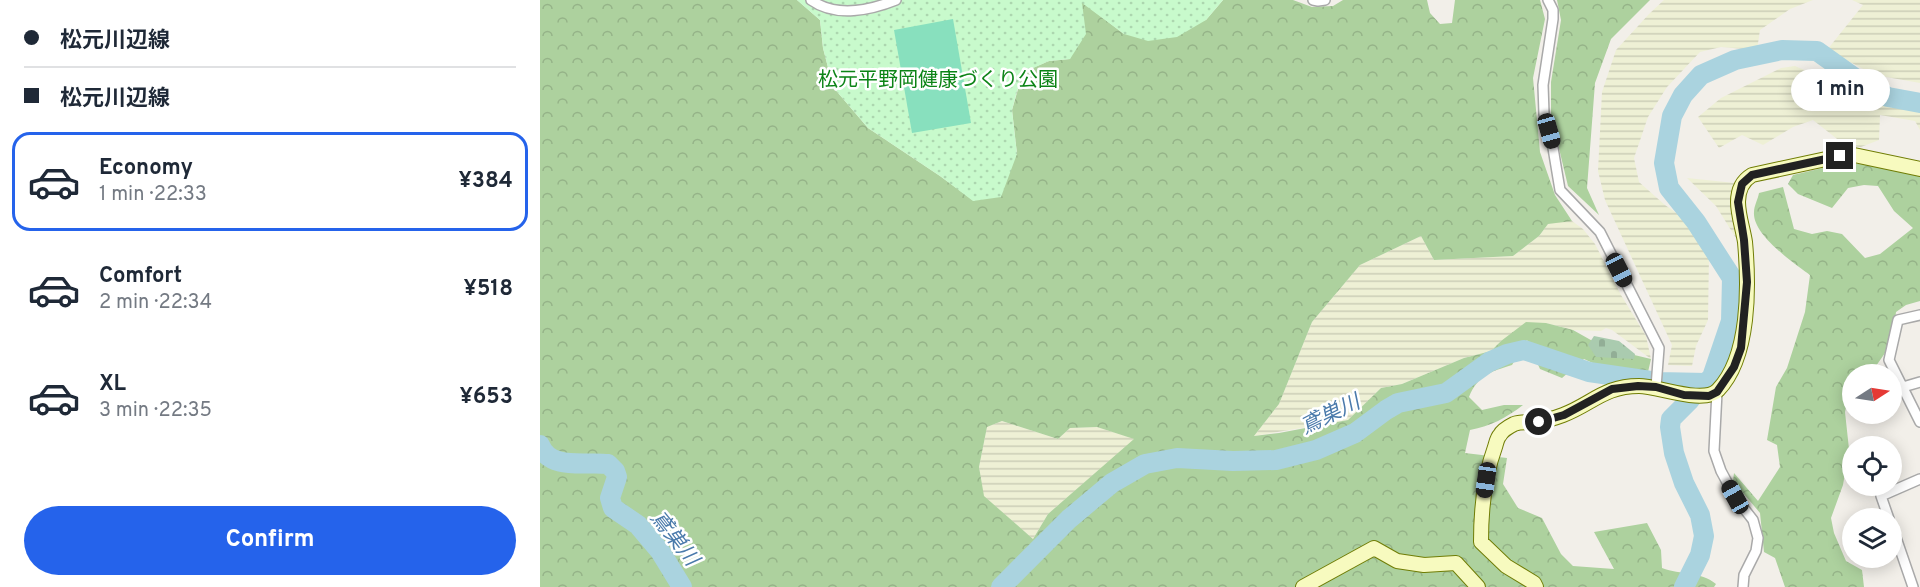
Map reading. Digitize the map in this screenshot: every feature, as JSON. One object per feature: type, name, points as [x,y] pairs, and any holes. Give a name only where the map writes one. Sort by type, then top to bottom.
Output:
[{"type":"main road","points":[[1536,587],[1534,583],[1506,566],[1481,542],[1481,519],[1486,480],[1499,435],[1516,423],[1539,422],[1564,415],[1612,389],[1638,386],[1656,387],[1684,395],[1713,394],[1734,367],[1741,348],[1747,282],[1738,202],[1745,179],[1766,171],[1854,154],[1920,168]]},
{"type":"main road","points":[[1303,587],[1374,548],[1397,561],[1424,565],[1456,563],[1478,587]]},
{"type":"street","points":[[812,0],[837,10],[860,10],[877,8],[896,0]]},
{"type":"street","points":[[1312,0],[1325,0]]},
{"type":"street","points":[[1548,0],[1553,10],[1553,19],[1543,86],[1544,114],[1554,148],[1560,190],[1600,232],[1659,348],[1656,387]]},
{"type":"street","points":[[1920,315],[1898,320],[1889,360],[1920,422]]},
{"type":"street","points":[[1903,387],[1920,382]]},
{"type":"street","points":[[1713,394],[1714,451],[1721,471],[1735,497],[1753,520],[1758,538],[1756,551],[1744,575],[1743,587]]},
{"type":"street","points":[[1885,508],[1881,496],[1920,479]]},
{"type":"street","points":[[1902,555],[1913,587]]},
{"type":"green space","points":[[540,0],[797,0],[820,20],[823,48],[833,87],[868,128],[974,201],[1017,154],[1012,110],[1023,72],[1049,61],[1070,59],[1082,2],[1124,34],[1206,20],[1223,0],[1293,0],[1312,7],[1333,6],[1343,0],[1427,0],[1430,13],[1440,24],[1452,23],[1455,0],[1540,0],[1545,19],[1533,78],[1540,152],[1555,195],[1572,221],[1548,224],[1539,236],[1513,256],[1434,260],[1421,236],[1360,265],[1312,322],[1279,404],[1254,436],[1348,420],[1381,388],[1402,384],[1464,358],[1491,351],[1526,322],[1546,323],[1573,330],[1605,348],[1651,359],[1648,372],[1597,365],[1584,359],[1562,378],[1540,369],[1527,340],[1512,365],[1486,375],[1476,384],[1469,397],[1482,410],[1504,405],[1523,405],[1498,421],[1470,430],[1465,453],[1507,458],[1503,484],[1518,508],[1542,518],[1561,554],[1573,566],[1614,569],[1594,532],[1647,523],[1661,550],[1662,568],[1697,575],[1716,584],[1714,587],[540,587]],"holes":[[[1002,421],[1058,439],[1070,428],[1097,427],[1134,439],[1048,514],[1033,539],[984,496],[979,467],[987,427]]]},
{"type":"green space","name":"松元平野岡健康づくり公園","points":[[797,0],[1223,0],[1206,20],[1177,37],[1148,41],[1124,34],[1082,3],[1086,34],[1070,59],[1049,61],[1022,73],[1012,110],[1017,154],[1001,197],[973,201],[868,128],[833,87],[823,48],[820,20]]},
{"type":"green space","points":[[1557,0],[1650,0],[1611,39],[1595,83],[1587,188],[1599,215],[1568,186],[1551,115],[1551,82],[1561,20]]},
{"type":"green space","points":[[1664,0],[1813,0],[1790,9],[1760,30],[1757,50],[1721,47],[1700,52],[1667,87],[1648,117],[1634,158],[1639,182],[1685,219],[1709,255],[1708,320],[1696,346],[1692,366],[1668,365],[1672,345],[1605,200],[1598,171],[1602,92],[1616,50]]},
{"type":"green space","points":[[1852,0],[1920,0],[1920,83],[1875,75],[1827,50],[1863,5]]},
{"type":"green space","points":[[953,19],[971,123],[912,133],[894,30]]},
{"type":"green space","points":[[1795,66],[1884,104],[1920,111],[1920,130],[1915,121],[1880,115],[1879,140],[1861,147],[1846,146],[1813,120],[1793,127],[1763,145],[1742,135],[1719,148],[1698,117],[1721,98],[1781,68]]},
{"type":"green space","points":[[1844,163],[1872,165],[1920,176],[1920,301],[1906,305],[1896,312],[1892,343],[1877,364],[1842,364],[1842,424],[1846,424],[1848,436],[1842,436],[1842,488],[1831,518],[1834,533],[1842,552],[1842,568],[1862,570],[1864,587],[1785,587],[1775,558],[1764,552],[1760,513],[1733,481],[1734,473],[1758,501],[1780,467],[1777,445],[1767,440],[1776,387],[1787,368],[1805,312],[1810,275],[1775,248],[1760,230],[1755,221],[1754,210],[1759,193],[1783,187],[1794,229],[1812,234],[1827,231],[1842,234],[1865,258],[1880,254],[1913,228],[1894,211],[1878,186],[1864,185],[1848,188],[1832,208],[1798,194],[1788,184],[1793,175]]},
{"type":"green space","points":[[1687,178],[1735,183],[1742,248],[1716,206]]},
{"type":"green space","points":[[1572,221],[1583,229],[1595,244],[1621,295],[1646,336],[1651,359],[1612,330],[1606,328],[1601,331],[1573,330],[1546,323],[1501,341],[1491,351],[1464,358],[1402,384],[1381,388],[1348,420],[1254,436],[1279,404],[1312,322],[1360,265],[1421,236],[1434,260],[1513,256],[1539,236],[1548,224]]},
{"type":"green space","points":[[1594,336],[1619,341],[1635,354],[1634,359],[1596,357],[1588,345]]},
{"type":"green space","points":[[1002,421],[1058,439],[1070,428],[1097,427],[1135,439],[1048,514],[1033,539],[983,496],[979,467],[987,427]]},
{"type":"waterway","name":"鳶巣川","points":[[1001,587],[1069,519],[1112,483],[1145,464],[1177,458],[1233,461],[1276,460],[1316,450],[1355,433],[1398,403],[1446,393],[1489,362],[1507,354],[1524,350],[1589,372],[1658,382],[1706,383],[1712,377],[1731,321],[1732,278],[1696,222],[1669,188],[1664,163],[1672,116],[1683,95],[1701,75],[1735,60],[1782,50],[1817,51],[1866,86],[1888,97],[1920,103]]},
{"type":"waterway","points":[[1684,587],[1700,555],[1704,536],[1700,515],[1684,483],[1674,453],[1670,427],[1671,419],[1690,400]]},
{"type":"waterway","name":"鳶巣川","points":[[540,445],[552,459],[560,462],[608,464],[617,477],[610,498],[613,508],[638,525],[660,551],[682,587]]},
{"type":"route","points":[[1539,422],[1564,415],[1612,389],[1638,386],[1656,387],[1684,395],[1709,396],[1717,392],[1734,367],[1741,348],[1747,282],[1738,202],[1742,184],[1752,175],[1840,156]]}]
